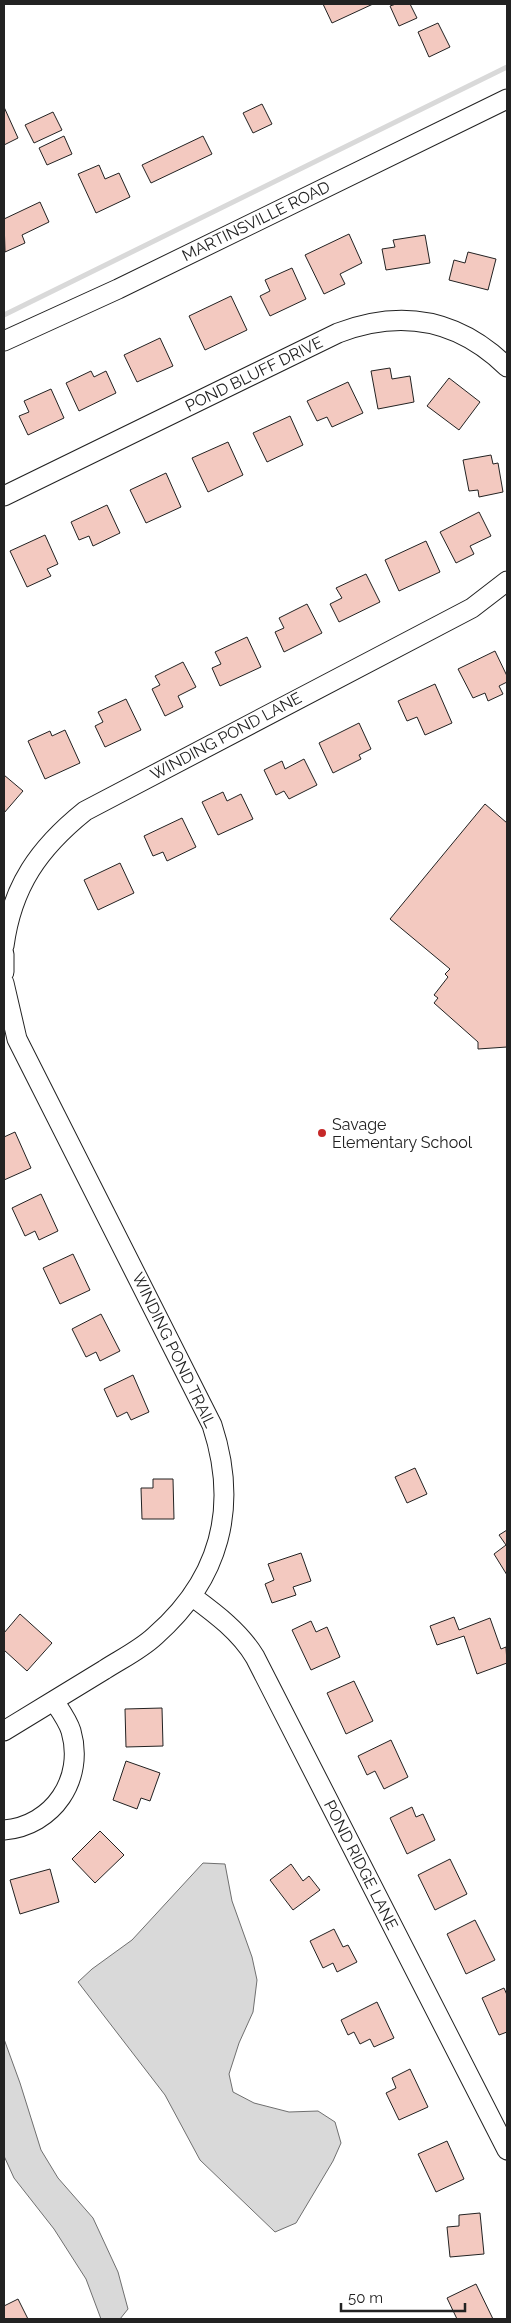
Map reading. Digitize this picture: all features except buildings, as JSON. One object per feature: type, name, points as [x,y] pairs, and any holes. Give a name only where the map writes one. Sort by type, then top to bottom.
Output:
[{"type":"street","name":"MARTINSVILLE ROAD","points":[[4,342],[118,289],[507,98]]},
{"type":"street","name":"POND BLUFF DRIVE","points":[[4,496],[329,338],[363,324],[406,320],[450,329],[476,342],[507,367]]},
{"type":"street","name":"WINDING POND LANE","points":[[4,946],[10,915],[23,881],[48,844],[85,811],[472,608],[507,581]]},
{"type":"street","points":[[4,954],[4,972]]},
{"type":"street","name":"WINDING POND TRAIL","points":[[4,982],[8,1009],[17,1039],[203,1405],[220,1447],[225,1489],[221,1526],[210,1563],[193,1597],[154,1638],[4,1731]]},
{"type":"street","name":"POND RIDGE LANE","points":[[193,1597],[219,1617],[246,1643],[255,1657],[507,2150]]},
{"type":"street","points":[[4,1830],[22,1828],[45,1816],[56,1806],[70,1780],[75,1759],[71,1730],[54,1700]]},
{"type":"shaded area","points":[[203,1863],[225,1864],[232,1901],[252,1957],[257,1980],[253,2012],[239,2043],[229,2074],[233,2092],[254,2103],[289,2112],[318,2111],[335,2122],[341,2143],[333,2161],[296,2223],[275,2232],[200,2160],[165,2095],[78,1982],[92,1969],[132,1940]]},
{"type":"shaded area","points":[[4,2039],[41,2150],[58,2178],[93,2218],[118,2272],[128,2309],[120,2319],[101,2319],[86,2279],[54,2229],[14,2178],[4,2156]]},
{"type":"waterway","points":[[4,315],[507,67]]},
{"type":"place","name":"Savage Elementary School","points":[[322,1133]]}]
